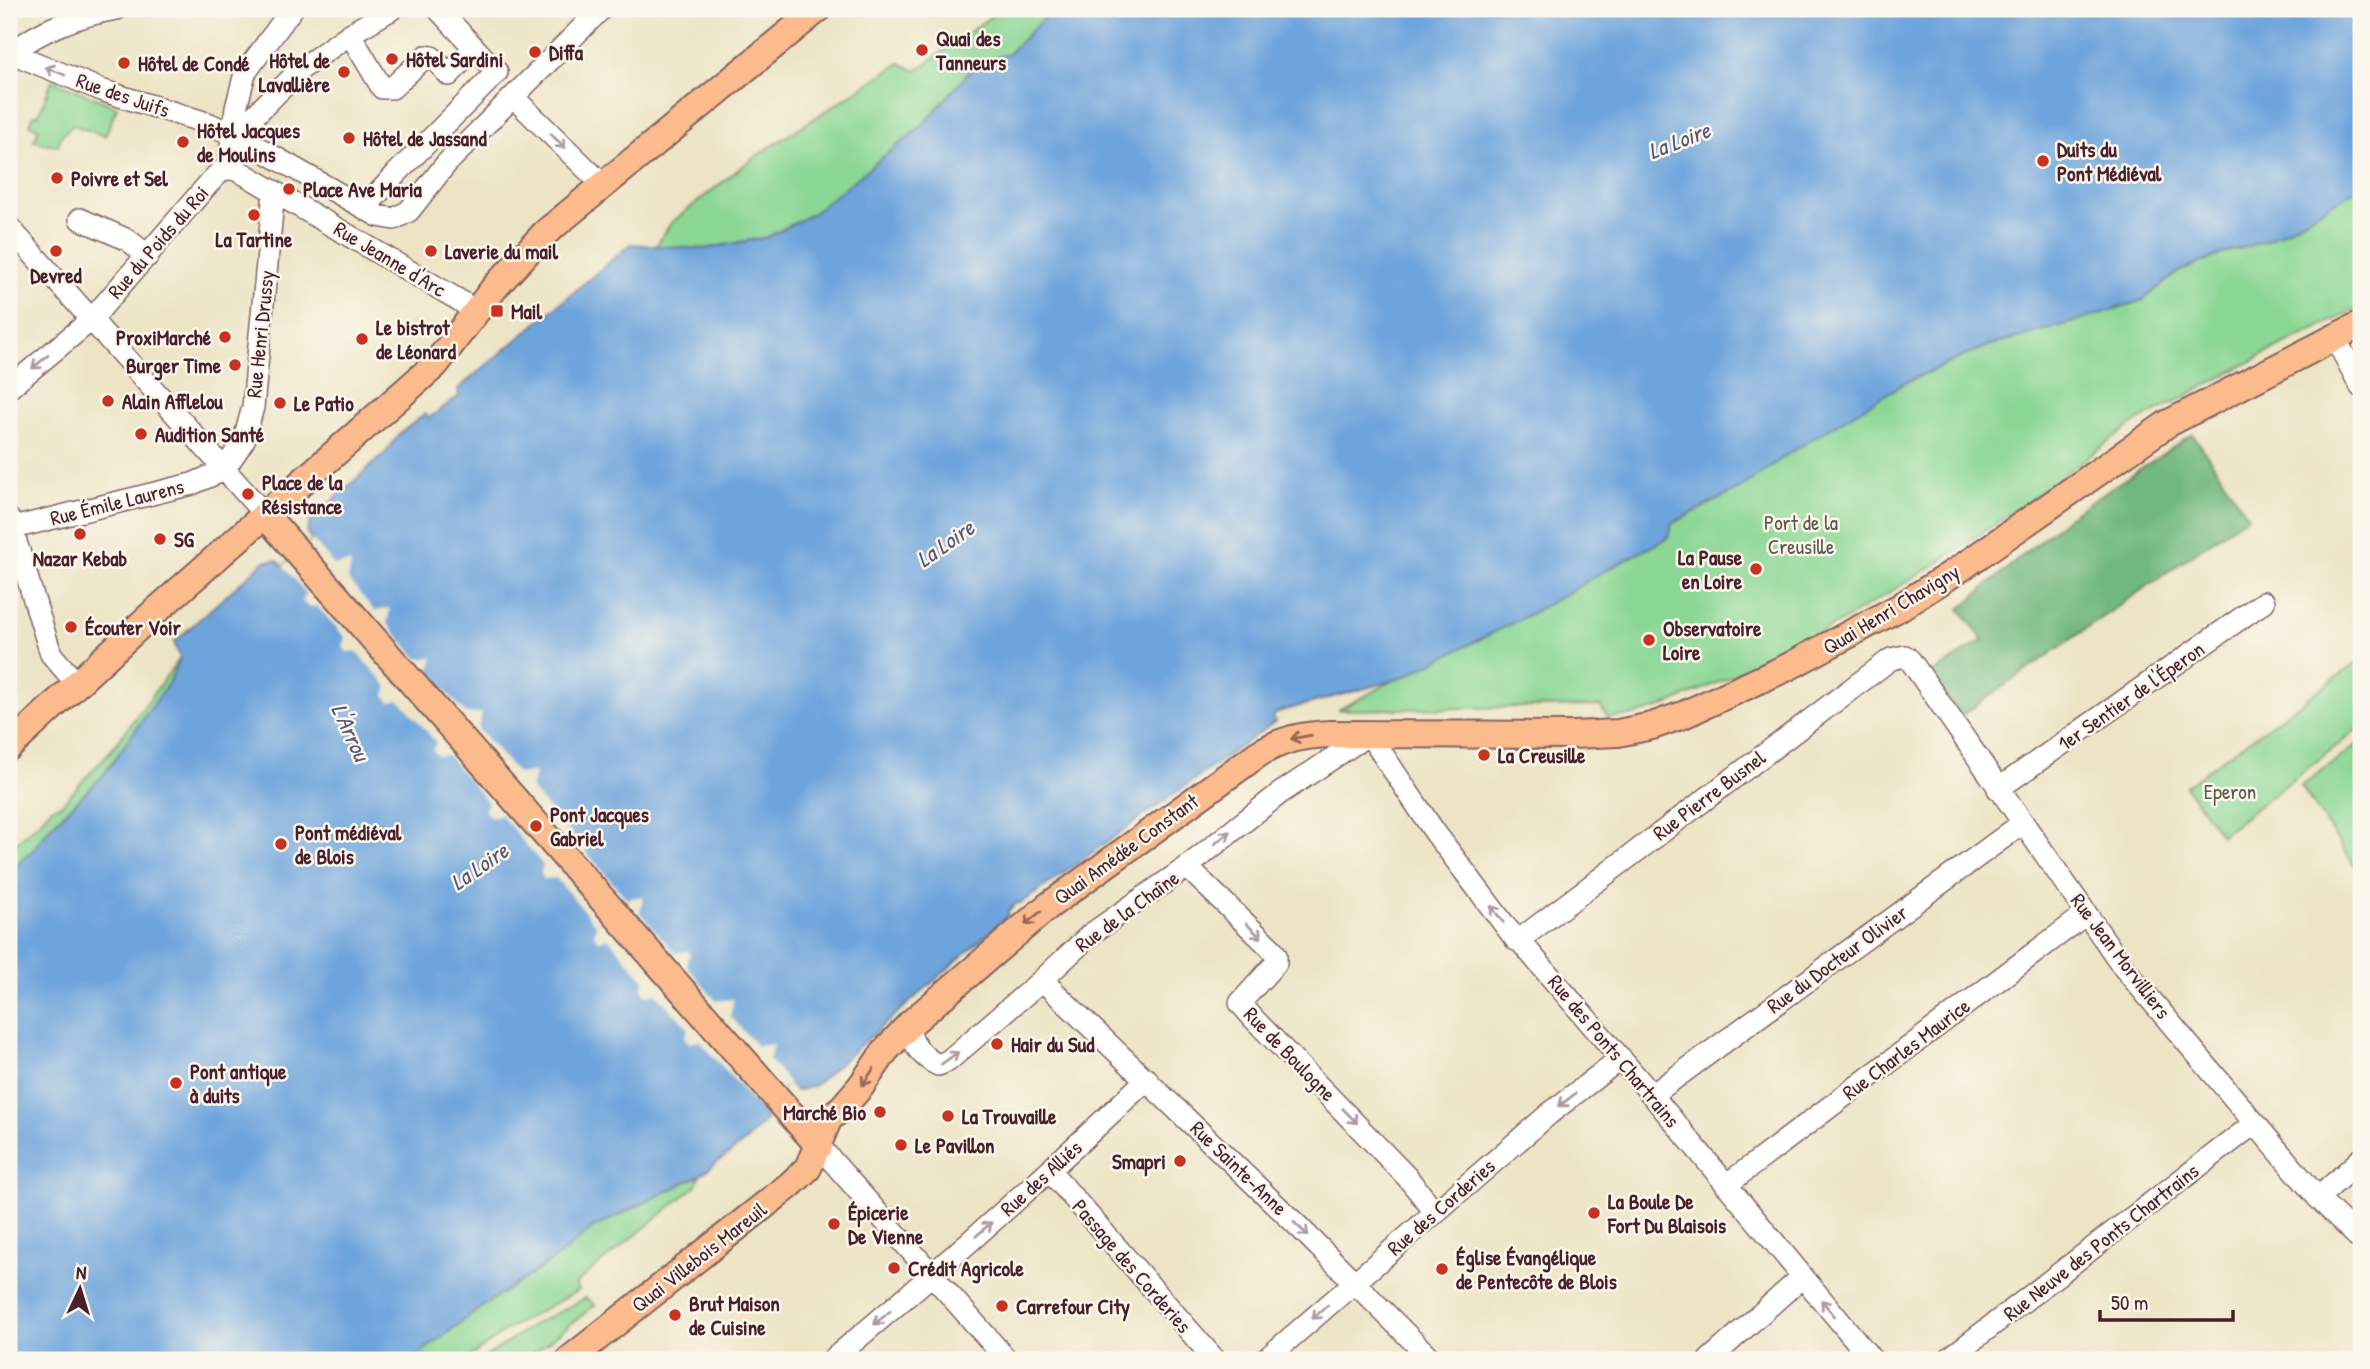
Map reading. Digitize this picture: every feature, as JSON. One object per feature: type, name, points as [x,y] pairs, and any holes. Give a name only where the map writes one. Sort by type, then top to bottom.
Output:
[{"type":"main road","points":[[9,747],[76,683],[435,365],[522,256],[545,233],[818,9]]},
{"type":"main road","name":"Quai Henri Chavigny","points":[[1369,734],[1618,733],[1652,726],[1683,715],[1788,667],[1900,607],[1958,570],[2167,424],[2361,324]]},
{"type":"main road","points":[[265,515],[819,1146]]},
{"type":"main road","name":"Quai Amédée Constant","points":[[819,1146],[829,1118],[861,1086],[885,1051],[911,1024],[1047,907],[1277,742],[1307,735],[1369,734]]},
{"type":"main road","name":"Quai Villebois Mareuil","points":[[569,1360],[790,1185],[808,1168],[819,1146]]},
{"type":"street","points":[[12,51],[53,28],[79,18],[117,9]]},
{"type":"street","points":[[228,168],[236,108],[245,73],[292,9]]},
{"type":"street","points":[[234,135],[285,83],[317,57],[391,9]]},
{"type":"street","points":[[367,210],[372,200],[396,174],[498,72],[438,9]]},
{"type":"street","points":[[601,9],[513,97],[603,185]]},
{"type":"street","points":[[350,34],[382,88],[392,88],[428,56],[449,75],[474,48]]},
{"type":"street","name":"Rue des Juifs","points":[[12,51],[104,91],[210,124],[386,219],[394,219],[409,211],[446,164],[513,97]]},
{"type":"street","name":"Rue Jeanne d'Arc","points":[[228,168],[239,171],[274,191],[462,302],[476,313]]},
{"type":"street","name":"Rue du Poids du Roi","points":[[9,388],[91,320],[210,182],[228,168]]},
{"type":"street","name":"Rue Henri Drussy","points":[[224,470],[244,440],[253,407],[274,191]]},
{"type":"street","points":[[80,219],[128,240],[148,256]]},
{"type":"street","points":[[9,227],[265,515]]},
{"type":"street","points":[[2335,338],[2361,387]]},
{"type":"street","name":"Rue Émile Laurens","points":[[10,525],[192,484],[224,470]]},
{"type":"street","points":[[10,525],[51,654],[76,683]]},
{"type":"street","name":"1er Sentier de l'Éperon","points":[[1998,789],[2264,602]]},
{"type":"street","name":"Rue Jean Morvilliers","points":[[1902,656],[1910,660],[2124,968],[2318,1198],[2361,1240]]},
{"type":"street","name":"Rue Pierre Busnel","points":[[1519,940],[1891,659],[1902,656]]},
{"type":"street","name":"Rue de la Chaîne","points":[[911,1024],[909,1033],[928,1060],[938,1065],[948,1061],[1042,981],[1091,934],[1187,867],[1279,794],[1369,734]]},
{"type":"street","name":"Rue des Ponts Chartrains","points":[[1369,734],[1434,831],[1516,940],[1519,940],[1621,1058],[1872,1360]]},
{"type":"street","name":"Rue du Docteur Olivier","points":[[1652,1095],[2022,823]]},
{"type":"street","name":"Rue de Boulogne","points":[[1187,867],[1276,955],[1276,963],[1240,1003],[1407,1177],[1436,1213]]},
{"type":"street","name":"Rue Charles Maurice","points":[[1727,1185],[2086,914]]},
{"type":"street","name":"Rue Sainte-Anne","points":[[1042,981],[1147,1079],[1432,1360]]},
{"type":"street","name":"Rue des Corderies","points":[[1265,1360],[1549,1114],[1621,1058]]},
{"type":"street","name":"Rue des Alliés","points":[[832,1360],[1050,1171],[1147,1079]]},
{"type":"street","name":"Rue Neuve des Ponts Chartrains","points":[[1947,1360],[2255,1123]]},
{"type":"street","points":[[819,1146],[1007,1360]]},
{"type":"street","points":[[2318,1198],[2361,1159]]},
{"type":"street","name":"Passage des Corderies","points":[[1050,1171],[1215,1360]]},
{"type":"street","points":[[1709,1360],[1802,1277]]},
{"type":"green space","points":[[1001,9],[1055,9],[1008,54],[978,62],[922,126],[812,214],[768,237],[704,249],[656,246],[671,223],[753,158],[900,63],[916,71]]},
{"type":"green space","points":[[52,80],[117,107],[105,136],[73,125],[61,136],[58,146],[34,141],[39,129],[30,125],[33,116],[39,114]]},
{"type":"green space","name":"Port de la Creusille","points":[[2361,187],[2361,307],[2133,424],[2003,519],[1928,569],[1841,622],[1761,663],[1662,707],[1635,715],[1608,718],[1600,706],[1338,710],[1382,687],[1758,447],[1987,346],[2143,300],[2178,272],[2224,253],[2268,240]]},
{"type":"green space","points":[[2193,434],[2248,516],[1961,716],[1930,675],[1983,640],[1960,609],[2069,516]]},
{"type":"green space","points":[[180,658],[170,681],[102,777],[52,825],[33,850],[9,871],[9,849],[51,808],[62,804],[113,748]]},
{"type":"green space","name":"Eperon","points":[[2361,660],[2361,727],[2221,835],[2185,786]]},
{"type":"green space","points":[[2361,742],[2361,876],[2301,786]]},
{"type":"green space","points":[[700,1175],[695,1187],[575,1284],[579,1290],[509,1328],[466,1360],[411,1360],[483,1306],[556,1258],[593,1228]]},
{"type":"green space","points":[[586,1298],[595,1305],[525,1360],[481,1360],[533,1325]]},
{"type":"water","points":[[1053,9],[2361,9],[2361,187],[2268,240],[2224,253],[2178,272],[2143,300],[1987,346],[1906,382],[1791,452],[1741,488],[1671,524],[1671,532],[1666,539],[1519,620],[1399,679],[1278,712],[1273,716],[1276,721],[1020,904],[1018,902],[1007,912],[1009,915],[815,1085],[796,1091],[788,1083],[759,1109],[767,1119],[746,1141],[700,1175],[593,1228],[556,1258],[483,1306],[411,1360],[9,1360],[9,871],[33,850],[52,825],[102,777],[170,681],[180,658],[174,642],[265,561],[277,560],[283,566],[312,540],[307,533],[310,521],[386,452],[400,433],[425,414],[429,418],[459,396],[458,389],[631,244],[704,249],[768,237],[812,214],[922,126],[978,62],[1008,54]]},
{"type":"pier","name":"Pont Jacques Gabriel","points":[[313,540],[334,565],[351,563],[348,580],[375,611],[390,608],[387,623],[418,659],[433,657],[430,673],[466,714],[482,713],[478,729],[518,774],[535,772],[531,789],[574,838],[589,835],[586,852],[627,899],[643,896],[640,913],[675,953],[690,951],[687,966],[716,1001],[734,999],[730,1016],[757,1046],[773,1044],[769,1060],[789,1083],[759,1109],[700,1041],[689,1043],[685,1038],[688,1028],[656,993],[647,995],[642,989],[645,980],[608,938],[599,940],[594,935],[596,925],[556,878],[544,879],[541,873],[543,865],[501,815],[490,816],[485,811],[488,802],[447,755],[438,756],[433,750],[436,742],[400,700],[390,702],[385,696],[388,687],[356,651],[347,652],[343,647],[346,638],[317,606],[308,607],[302,601],[306,593],[283,566]]},
{"type":"waterway","points":[[415,1348],[428,1360]]},
{"type":"place","name":"Quai des Tanneurs","points":[[922,50]]},
{"type":"place","name":"Diffa","points":[[535,52]]},
{"type":"place","name":"Hôtel Sardini","points":[[392,59]]},
{"type":"place","name":"Hôtel de Condé","points":[[124,63]]},
{"type":"place","name":"Hôtel de Lavallière","points":[[344,72]]},
{"type":"place","name":"Hôtel de Jassand","points":[[349,138]]},
{"type":"place","name":"Hôtel Jacques de Moulins","points":[[183,142]]},
{"type":"place","name":"Duits du Pont Médiéval","points":[[2043,161]]},
{"type":"place","name":"Poivre et Sel","points":[[57,178]]},
{"type":"place","name":"Place Ave Maria","points":[[289,189]]},
{"type":"place","name":"La Tartine","points":[[254,215]]},
{"type":"place","name":"Devred","points":[[56,251]]},
{"type":"place","name":"Laverie du mail","points":[[431,251]]},
{"type":"place","name":"Mail","points":[[497,311]]},
{"type":"place","name":"ProxiMarché","points":[[225,337]]},
{"type":"place","name":"Le bistrot de Léonard","points":[[362,339]]},
{"type":"place","name":"Burger Time","points":[[235,365]]},
{"type":"place","name":"Alain Afflelou","points":[[108,401]]},
{"type":"place","name":"Le Patio","points":[[280,403]]},
{"type":"place","name":"Audition Santé","points":[[141,434]]},
{"type":"place","name":"Place de la Résistance","points":[[248,494]]},
{"type":"place","name":"Nazar Kebab","points":[[80,534]]},
{"type":"place","name":"SG","points":[[160,539]]},
{"type":"place","name":"La Pause en Loire","points":[[1756,569]]},
{"type":"place","name":"Écouter Voir","points":[[71,627]]},
{"type":"place","name":"Observatoire Loire","points":[[1649,640]]},
{"type":"place","name":"La Creusille","points":[[1484,755]]},
{"type":"place","name":"Pont Jacques Gabriel","points":[[536,826]]},
{"type":"place","name":"Pont médiéval de Blois","points":[[281,844]]},
{"type":"place","name":"Hair du Sud","points":[[997,1044]]},
{"type":"place","name":"Pont antique à duits","points":[[176,1083]]},
{"type":"place","name":"Marché Bio","points":[[880,1112]]},
{"type":"place","name":"La Trouvaille","points":[[948,1116]]},
{"type":"place","name":"Le Pavillon","points":[[901,1145]]},
{"type":"place","name":"Smapri","points":[[1180,1161]]},
{"type":"place","name":"La Boule De Fort Du Blaisois","points":[[1594,1213]]},
{"type":"place","name":"Épicerie De Vienne","points":[[834,1224]]},
{"type":"place","name":"Crédit Agricole","points":[[894,1268]]},
{"type":"place","name":"Église Évangélique de Pentecôte de Blois","points":[[1442,1269]]},
{"type":"place","name":"Carrefour City","points":[[1002,1306]]},
{"type":"place","name":"Brut Maison de Cuisine","points":[[675,1315]]},
{"type":"water label","name":"La Loire","points":[[1679,140]]},
{"type":"water label","name":"La Loire","points":[[945,543]]},
{"type":"water label","name":"L'Arrou","points":[[351,732]]},
{"type":"water label","name":"La Loire","points":[[479,866]]}]
